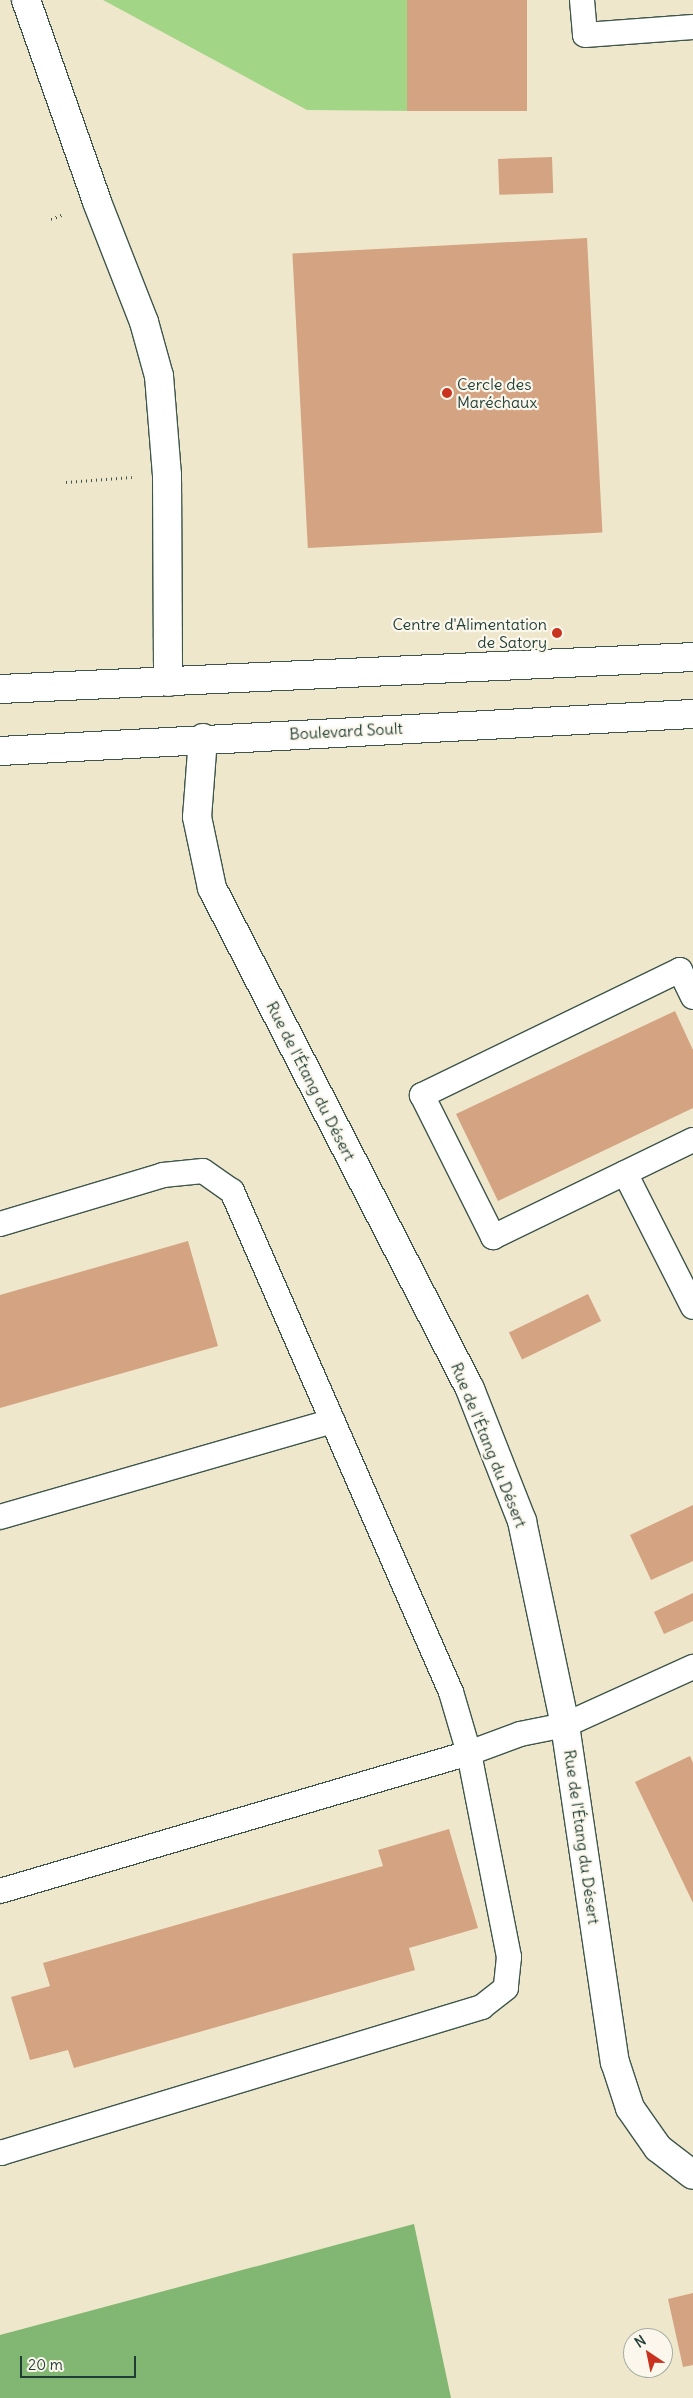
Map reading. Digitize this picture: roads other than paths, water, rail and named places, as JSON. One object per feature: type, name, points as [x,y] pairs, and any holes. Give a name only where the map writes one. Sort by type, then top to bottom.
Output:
[{"type":"street","points":[[26,0],[97,202],[144,322],[159,376],[167,475],[168,682]]},
{"type":"street","points":[[0,689],[693,657]]},
{"type":"street","name":"Boulevard Soult","points":[[0,751],[203,738],[693,714]]},
{"type":"street","name":"Rue de l'Étang du Désert","points":[[203,738],[197,817],[212,888],[470,1389],[522,1521],[565,1725],[615,2062],[630,2108],[658,2148],[693,2176]]},
{"type":"lane","points":[[582,0],[585,35],[693,27]]},
{"type":"lane","points":[[693,997],[680,970],[422,1095],[493,1237],[693,1140]]},
{"type":"lane","points":[[0,1224],[163,1175],[203,1171],[232,1191],[451,1692],[469,1753],[509,1957],[506,1988],[482,2008],[1,2154],[0,2152]]},
{"type":"lane","points":[[625,1174],[693,1307]]},
{"type":"lane","points":[[0,1516],[332,1421]]},
{"type":"lane","points":[[0,1891],[469,1753],[520,1734],[565,1725],[693,1667]]},
{"type":"place","name":"Cercle des Maréchaux","points":[[447,393]]},
{"type":"place","name":"Centre d'Alimentation de Satory","points":[[557,633]]}]
